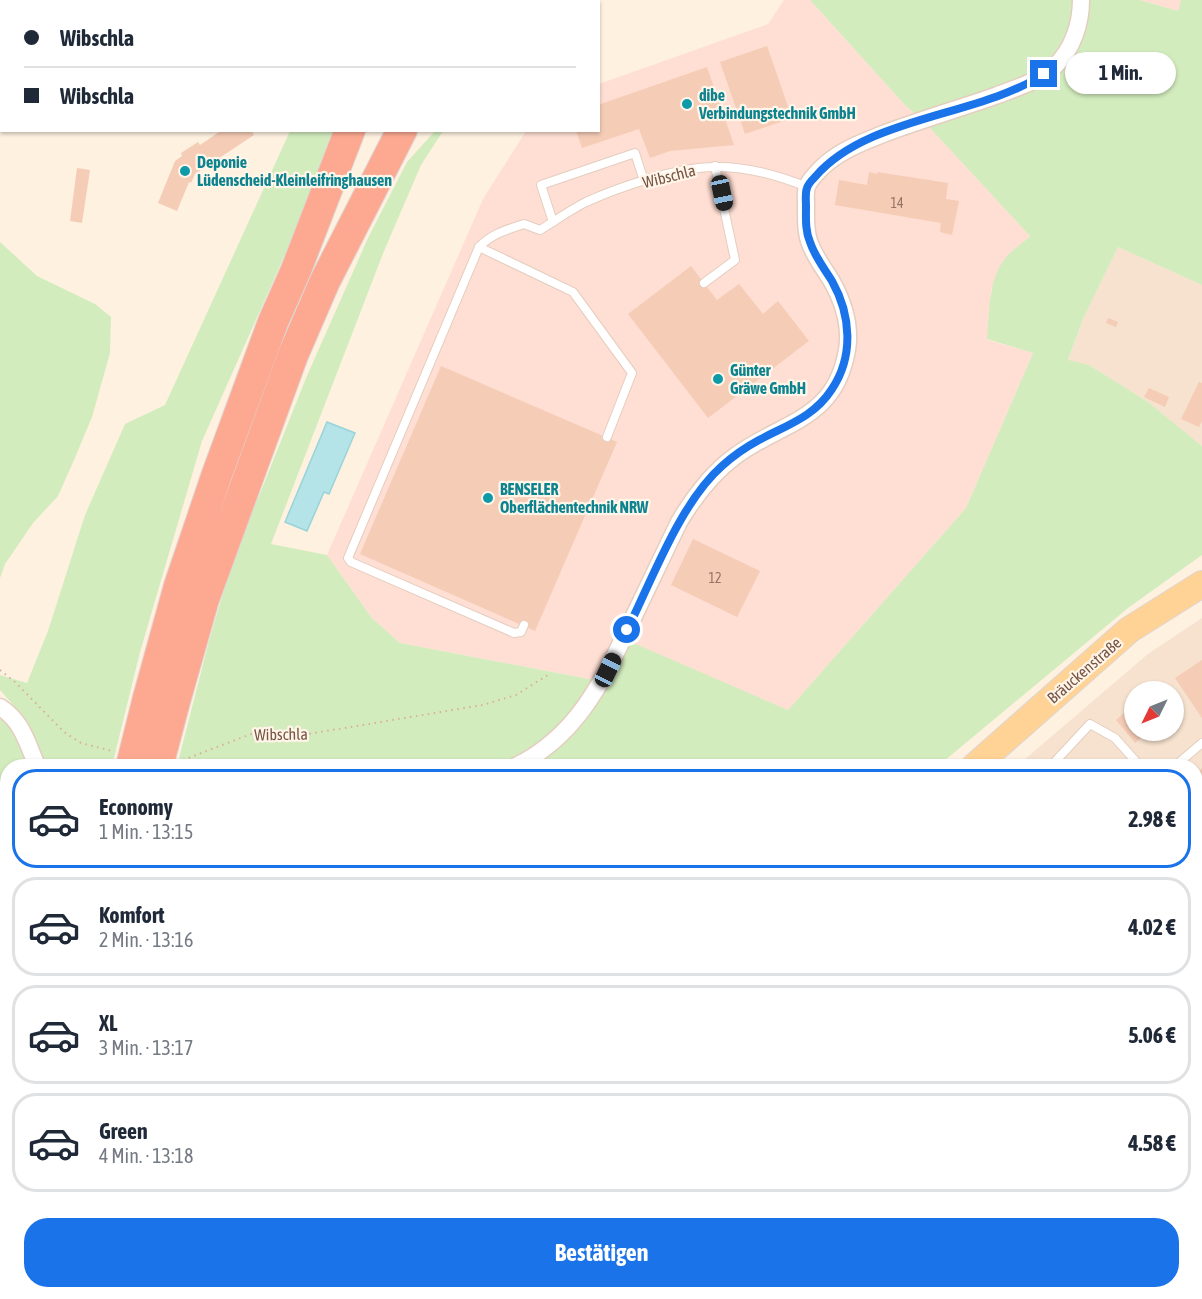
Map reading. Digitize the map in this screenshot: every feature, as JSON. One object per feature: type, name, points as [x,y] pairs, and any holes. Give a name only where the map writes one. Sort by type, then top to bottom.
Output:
[{"type":"highway","points":[[167,759],[161,702],[179,586],[213,485],[273,322],[296,270],[349,132]]},
{"type":"highway","points":[[296,270],[366,132]]},
{"type":"highway","points":[[123,759],[161,702],[204,599],[293,355],[325,281],[401,132]]},
{"type":"highway","points":[[325,281],[408,152],[423,132]]},
{"type":"main road","name":"Bräuckenstraße","points":[[983,759],[1129,630],[1202,584]]},
{"type":"street","points":[[530,759],[562,734],[588,705],[608,670],[679,522],[703,487],[721,467],[736,455],[758,440],[798,422],[810,413],[823,402],[839,376],[847,349],[847,322],[844,307],[832,281],[817,260],[806,229],[807,187],[826,164],[844,150],[891,131],[1019,88],[1044,74],[1056,65],[1070,46],[1081,14],[1081,0]]},
{"type":"street","points":[[0,707],[17,722],[25,734],[34,759]]},
{"type":"lane","points":[[553,222],[541,185],[635,153],[644,182]]},
{"type":"lane","name":"Wibschla","points":[[479,248],[489,237],[525,224],[540,230],[588,201],[670,173],[715,166],[742,168],[764,172],[807,187]]},
{"type":"lane","points":[[704,283],[735,260],[715,166]]},
{"type":"lane","points":[[524,625],[521,632],[514,633],[351,562],[348,558],[479,248],[573,292],[632,373],[607,437]]},
{"type":"lane","points":[[1058,759],[1090,724],[1115,738],[1134,759]]},
{"type":"lane","points":[[1183,759],[1202,743]]},
{"type":"path","points":[[0,670],[15,682],[64,732],[81,743],[123,759]]},
{"type":"path","name":"Wibschla","points":[[182,759],[259,731],[302,735],[483,705],[516,695],[551,673]]},
{"type":"shaded area","points":[[784,0],[810,0],[904,104],[929,127],[1030,236],[1008,256],[991,290],[988,340],[1033,353],[966,508],[788,710],[631,643],[609,687],[594,680],[400,643],[372,618],[327,555],[483,199],[525,132],[600,132],[600,84],[768,24]]},
{"type":"shaded area","points":[[1140,0],[1181,0],[1178,11]]},
{"type":"shaded area","points":[[1118,247],[1202,285],[1202,446],[1148,402],[1089,365],[1068,361],[1083,319]]},
{"type":"shaded area","points":[[1202,618],[1202,759],[1025,759],[1148,654]]},
{"type":"green space","points":[[810,0],[1140,0],[1178,11],[1181,0],[1202,0],[1202,285],[1118,247],[1083,319],[1068,360],[1089,365],[1148,402],[1202,446],[1202,555],[1128,608],[946,759],[179,759],[209,641],[239,538],[368,238],[407,162],[434,132],[442,132],[421,165],[384,251],[271,544],[327,555],[372,618],[400,643],[594,680],[609,687],[631,642],[788,710],[966,508],[1033,353],[987,339],[991,295],[997,273],[1009,254],[1030,236],[929,127],[904,104]]},
{"type":"green space","points":[[290,132],[340,132],[202,441],[140,652],[114,759],[41,759],[27,721],[0,690],[0,675],[27,683],[48,631],[85,515],[125,424],[165,405]]},
{"type":"green space","points":[[0,242],[37,276],[95,304],[111,317],[110,353],[92,417],[74,460],[58,496],[33,523],[5,564],[0,578]]},
{"type":"green space","points":[[0,719],[13,728],[27,759],[0,759]]},
{"type":"water","points":[[327,422],[355,433],[329,494],[324,492],[307,531],[285,522]]},
{"type":"building","points":[[767,46],[792,118],[745,134],[720,62]]},
{"type":"building","name":"dibe Verbindungstechnik GmbH","points":[[707,67],[734,145],[670,151],[650,158],[639,129],[582,148],[577,132],[600,132],[600,104]]},
{"type":"building","name":"Deponie Lüdenscheid-Kleinleifringhausen","points":[[219,132],[252,132],[254,135],[195,174],[191,183],[189,182],[177,211],[158,203],[175,161],[182,156],[181,153],[198,142],[200,145]]},
{"type":"building","points":[[77,168],[90,170],[82,223],[70,221]]},
{"type":"building","points":[[869,172],[948,183],[946,199],[959,201],[952,235],[940,232],[941,223],[835,205],[839,180],[867,185]]},
{"type":"building","name":"Günter Gräwe GmbH","points":[[691,266],[717,300],[739,284],[763,314],[778,301],[809,341],[708,418],[628,314]]},
{"type":"building","points":[[1108,318],[1118,322],[1116,327],[1106,323]]},
{"type":"building","name":"BENSELER Oberflächentechnik NRW","points":[[441,366],[617,442],[535,631],[360,554]]},
{"type":"building","points":[[1199,382],[1202,383],[1202,421],[1199,427],[1181,419]]},
{"type":"building","points":[[1149,388],[1169,397],[1165,407],[1144,397]]},
{"type":"building","points":[[693,539],[760,571],[737,617],[671,585]]},
{"type":"building","points":[[1202,660],[1202,718],[1184,691],[1184,681],[1177,681],[1175,678]]},
{"type":"building","points":[[1124,713],[1124,730],[1116,720]]},
{"type":"place","name":"dibe Verbindungstechnik GmbH","points":[[687,104]]},
{"type":"place","name":"Deponie Lüdenscheid-Kleinleifringhausen","points":[[185,171]]},
{"type":"place","name":"Günter Gräwe GmbH","points":[[718,379]]},
{"type":"place","name":"BENSELER Oberflächentechnik NRW","points":[[488,498]]},
{"type":"route","points":[[627,630],[679,522],[703,487],[721,467],[736,455],[758,440],[798,422],[823,402],[843,367],[848,338],[847,322],[844,307],[832,281],[817,260],[806,229],[807,187],[826,164],[844,150],[922,120],[1019,88],[1044,74]]}]
